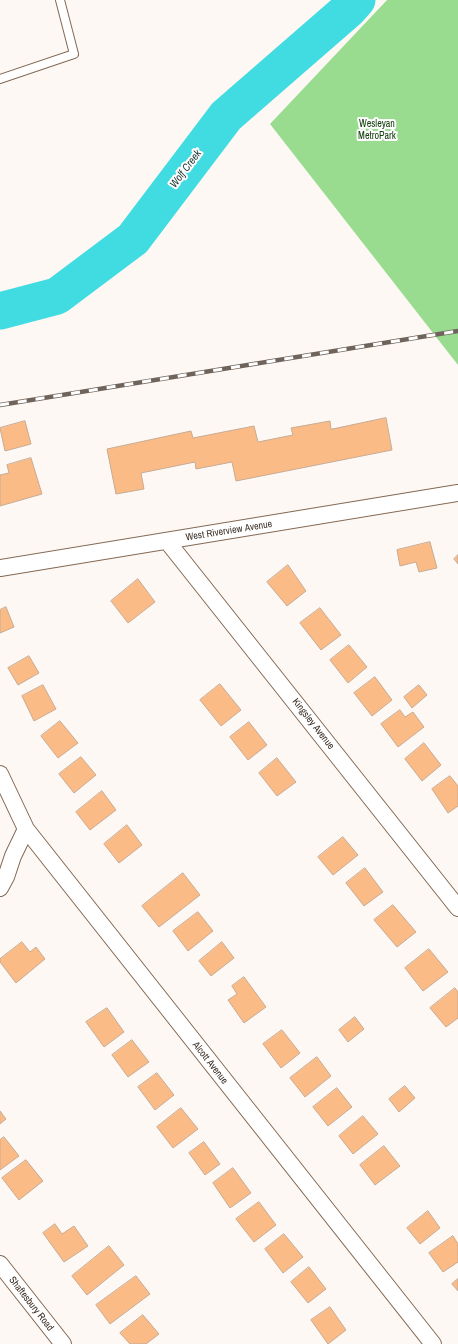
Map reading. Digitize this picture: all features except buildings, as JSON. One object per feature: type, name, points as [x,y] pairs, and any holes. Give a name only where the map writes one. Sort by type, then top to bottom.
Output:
[{"type":"street","name":"West Riverview Avenue","points":[[0,568],[458,493]]},
{"type":"street","name":"Kingsley Avenue","points":[[167,541],[458,908]]},
{"type":"street","name":"Alcott Avenue","points":[[0,774],[26,829],[433,1344]]},
{"type":"street","points":[[0,888],[26,829]]},
{"type":"street","name":"Shaftesbury Road","points":[[0,1264],[63,1344]]},
{"type":"lane","points":[[0,79],[74,54],[60,0]]},
{"type":"green space","name":"Wesleyan MetroPark","points":[[387,0],[458,0],[458,365],[270,124]]},
{"type":"waterway","name":"Wolf Creek","points":[[0,311],[57,296],[133,239],[226,116],[349,9],[357,0]]},
{"type":"railway","points":[[0,405],[458,331]]}]
